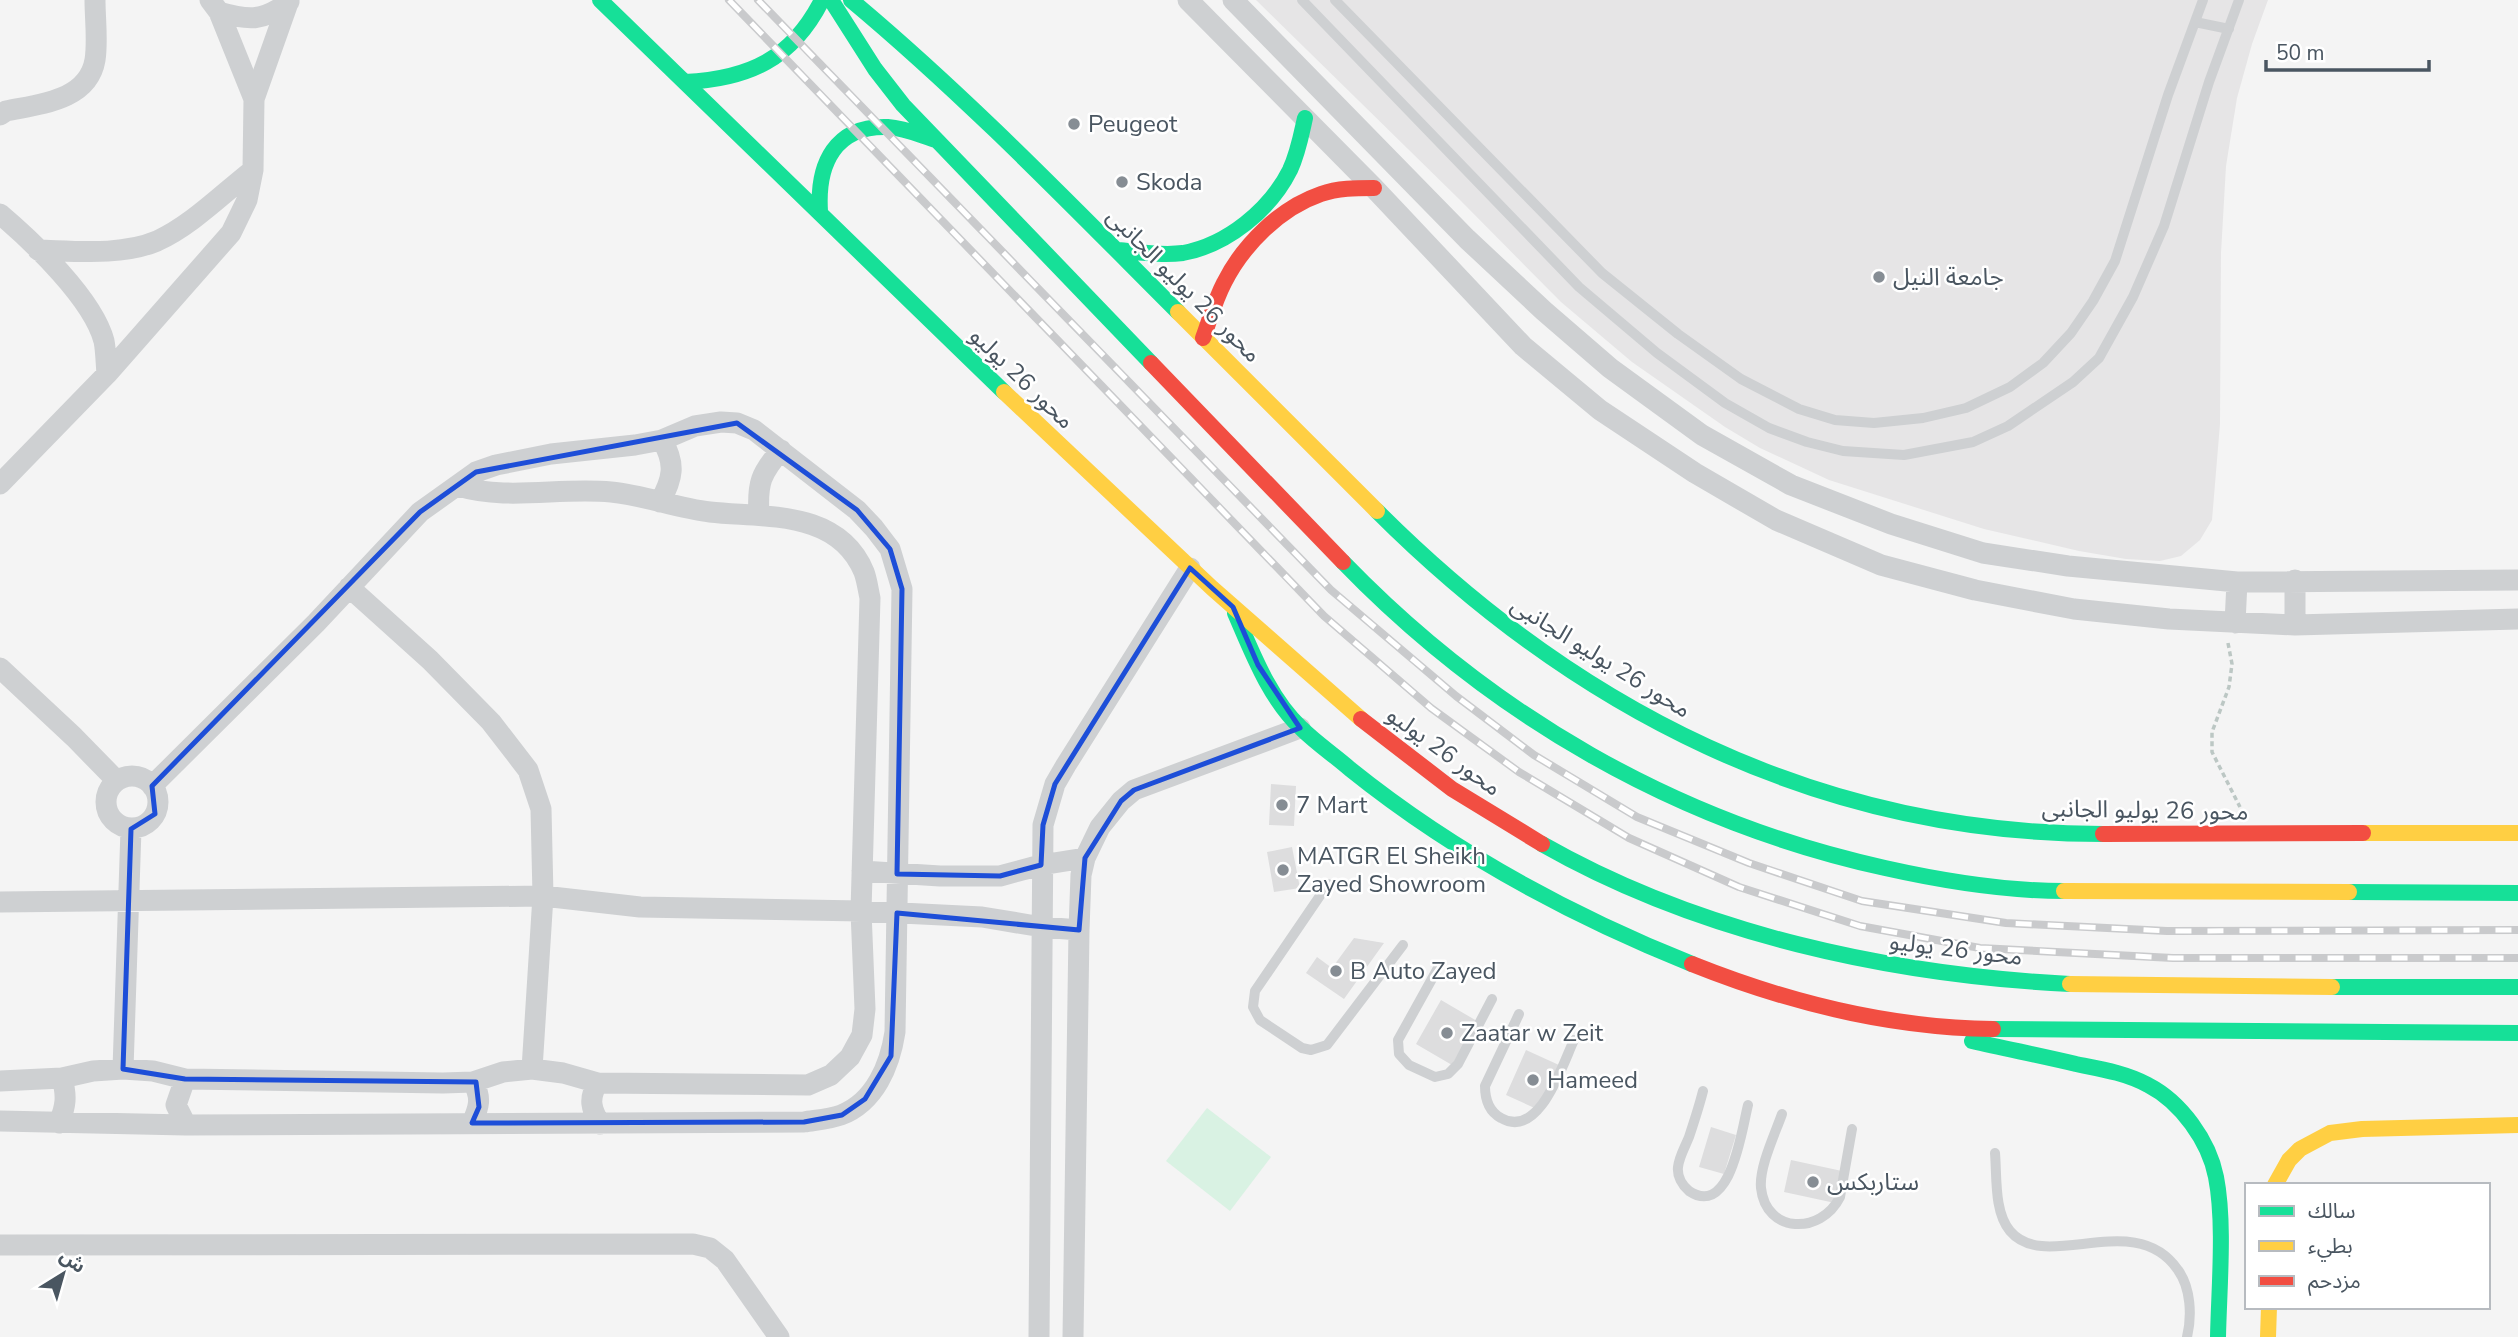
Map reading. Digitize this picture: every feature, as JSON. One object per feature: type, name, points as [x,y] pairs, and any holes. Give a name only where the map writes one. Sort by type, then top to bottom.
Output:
[{"type":"main road","name":"محور 26 يوليو","points":[[600,0],[1046,433],[1233,607],[1390,742],[1470,801],[1558,853],[1648,895],[1752,930],[1877,962],[1953,976],[2034,982],[2161,986],[2518,987]]},
{"type":"main road","points":[[685,82],[730,78],[755,70],[771,61],[799,37],[822,0]]},
{"type":"main road","points":[[831,0],[875,69],[903,105],[1391,609],[1437,651],[1497,696],[1559,738],[1659,791],[1763,834],[1834,856],[1907,873],[1981,885],[2056,891],[2518,893]]},
{"type":"main road","name":"محور 26 يوليو الجانبى","points":[[851,0],[908,48],[995,129],[1425,559],[1484,609],[1545,655],[1678,734],[1749,766],[1822,791],[1896,811],[1971,825],[2048,834],[2518,833]]},
{"type":"main road","points":[[1118,250],[1180,254],[1197,250],[1233,232],[1275,194],[1288,173],[1305,118]]},
{"type":"main road","points":[[820,211],[817,192],[819,174],[826,157],[838,143],[854,133],[872,127],[890,127],[936,140]]},
{"type":"main road","points":[[1203,338],[1229,271],[1262,233],[1313,196],[1335,190],[1374,188]]},
{"type":"main road","points":[[1233,607],[1258,666],[1300,728],[1383,795],[1420,821],[1542,895],[1630,939],[1722,976],[1816,1005],[2122,1074],[2149,1085],[2172,1102],[2201,1139],[2216,1174],[2220,1202],[2218,1337]]},
{"type":"main road","points":[[1910,1025],[1962,1029],[2170,1032],[2518,1033]]},
{"type":"main road","points":[[2276,1183],[2289,1160],[2301,1149],[2330,1133],[2362,1129],[2518,1125]]},
{"type":"main road","points":[[2268,1337],[2269,1309]]},
{"type":"street","points":[[0,115],[6,111],[63,99],[83,84],[94,62],[95,0]]},
{"type":"street","points":[[1188,0],[1374,188],[1523,346],[1600,410],[1695,473],[1776,520],[1881,565],[1975,590],[2074,609],[2230,623],[2295,625],[2518,619]]},
{"type":"street","points":[[1233,0],[1467,239],[1610,368],[1702,435],[1791,485],[1891,524],[1983,553],[2068,566],[2237,582],[2518,580]]},
{"type":"street","points":[[214,6],[236,17],[259,18],[272,14],[289,1]]},
{"type":"street","points":[[0,484],[107,374],[231,233],[247,200],[253,170],[254,99],[289,1]]},
{"type":"street","points":[[214,6],[254,99]]},
{"type":"street","points":[[38,250],[123,249],[156,241],[190,221],[253,170]]},
{"type":"street","points":[[0,214],[38,250],[93,314],[104,341],[107,374]]},
{"type":"street","points":[[0,1121],[186,1125],[804,1122],[842,1115],[865,1099],[883,1076],[891,1056],[895,1032],[902,589],[890,549],[857,510],[754,430],[737,423],[721,422],[695,426],[662,440],[605,450],[525,458],[476,472],[420,512],[298,641],[152,786]]},
{"type":"street","points":[[660,502],[672,470],[670,454],[662,440]]},
{"type":"street","points":[[759,514],[759,483],[766,468],[781,450]]},
{"type":"street","points":[[0,1081],[62,1078],[123,1069],[153,1071],[185,1079],[329,1083],[473,1082],[503,1072],[532,1069],[563,1073],[598,1083],[808,1085],[831,1075],[850,1057],[862,1035],[865,1009],[861,911],[870,598],[864,572],[852,551],[836,536],[784,516],[698,510],[612,492],[572,490],[495,494],[458,485]]},
{"type":"street","points":[[1039,1337],[1043,825],[1055,784],[1190,568]]},
{"type":"street","points":[[2295,580],[2295,625]]},
{"type":"street","points":[[2230,623],[2237,582]]},
{"type":"street","points":[[349,587],[430,660],[491,722],[527,770],[541,809],[543,896],[532,1069]]},
{"type":"street","points":[[0,668],[116,780]]},
{"type":"street","points":[[1074,1336],[1079,930],[1081,875],[1091,842],[1110,813],[1134,789],[1300,728]]},
{"type":"street","points":[[129,776],[142,778],[152,786],[158,800],[155,814],[145,825],[131,829],[116,823],[106,810],[106,793],[116,780],[129,776]]},
{"type":"street","points":[[123,1069],[131,829]]},
{"type":"street","points":[[862,872],[1000,876],[1041,864],[1086,858]]},
{"type":"street","points":[[0,902],[543,896],[640,907],[982,916],[1042,927],[1079,930]]},
{"type":"street","points":[[59,1123],[66,1107],[67,1094],[62,1078]]},
{"type":"street","points":[[185,1079],[176,1105],[186,1125]]},
{"type":"street","points":[[472,1123],[480,1107],[480,1099],[473,1082]]},
{"type":"street","points":[[598,1083],[591,1100],[592,1112],[600,1124]]},
{"type":"street","points":[[0,1245],[693,1244],[710,1248],[724,1260],[779,1337]]},
{"type":"lane","points":[[1302,0],[1579,287],[1657,353],[1725,403],[1769,428],[1807,442],[1843,450],[1904,455],[1972,442],[2008,426],[2073,382],[2099,358],[2133,298],[2164,226],[2209,82],[2239,0]]},
{"type":"lane","points":[[1335,0],[1602,274],[1678,334],[1741,379],[1799,409],[1835,420],[1874,423],[1923,418],[1966,408],[2010,387],[2032,372],[2071,333],[2094,301],[2115,261],[2168,95],[2203,0]]},
{"type":"lane","points":[[2196,22],[2229,29]]},
{"type":"lane","points":[[1328,884],[1255,991],[1253,1007],[1260,1020],[1302,1048],[1311,1050],[1327,1045],[1403,945]]},
{"type":"lane","points":[[1438,968],[1398,1040],[1399,1054],[1409,1065],[1435,1077],[1448,1074],[1458,1064],[1492,999]]},
{"type":"lane","points":[[1519,1014],[1485,1086],[1488,1105],[1502,1119],[1521,1122],[1538,1112],[1574,1040]]},
{"type":"lane","points":[[1703,1091],[1678,1164],[1680,1180],[1690,1191],[1697,1194],[1712,1194],[1725,1185],[1748,1105]]},
{"type":"lane","points":[[1782,1114],[1763,1171],[1762,1191],[1769,1209],[1784,1221],[1793,1224],[1803,1225],[1822,1219],[1835,1206],[1840,1197],[1852,1129]]},
{"type":"lane","points":[[1995,1153],[2002,1219],[2014,1236],[2034,1245],[2126,1241],[2143,1243],[2159,1251],[2172,1261],[2182,1275],[2188,1292],[2190,1327],[2187,1337]]},
{"type":"path","points":[[2230,623],[2232,664],[2229,687],[2212,732],[2212,752],[2254,834]]},
{"type":"highlighted area","points":[[737,423],[857,510],[890,549],[902,589],[897,874],[1000,876],[1041,865],[1043,825],[1055,784],[1190,568],[1233,607],[1258,665],[1300,728],[1134,790],[1121,801],[1085,858],[1079,930],[897,913],[891,1056],[865,1099],[842,1115],[804,1122],[472,1123],[479,1107],[476,1082],[185,1079],[123,1069],[131,829],[155,814],[152,786],[420,512],[476,472]]},
{"type":"shaded area","name":"جامعة النيل","points":[[1256,0],[2268,0],[2237,98],[2226,166],[2221,253],[2220,424],[2212,520],[2200,540],[2181,556],[2160,561],[2126,559],[1984,529],[1829,480],[1760,448],[1632,362],[1561,302]]},
{"type":"green space","points":[[1207,1108],[1271,1157],[1230,1211],[1166,1161]]},
{"type":"building","name":"7 Mart","points":[[1271,784],[1296,786],[1294,826],[1269,825]]},
{"type":"building","name":"MATGR El Sheikh Zayed Showroom","points":[[1292,847],[1300,888],[1274,892],[1267,852]]},
{"type":"building","name":"B Auto Zayed","points":[[1354,938],[1384,943],[1344,999],[1306,973],[1317,957],[1332,968]]},
{"type":"building","name":"Zaatar w Zeit","points":[[1441,1000],[1477,1021],[1452,1065],[1416,1044]]},
{"type":"building","name":"Hameed","points":[[1526,1050],[1559,1065],[1539,1110],[1506,1095]]},
{"type":"building","points":[[1711,1127],[1736,1135],[1724,1174],[1699,1167]]},
{"type":"building","name":"ستاربكس","points":[[1791,1160],[1842,1171],[1835,1203],[1784,1192]]},
{"type":"railway","points":[[729,0],[1324,616],[1431,708],[1519,772],[1629,838],[1739,887],[1860,926],[1980,948],[2173,958],[2518,958]]},
{"type":"railway","points":[[758,0],[1331,590],[1456,696],[1534,755],[1637,817],[1749,863],[1862,901],[2006,923],[2167,931],[2518,930]]},
{"type":"traffic: fast","points":[[600,0],[1004,392]]},
{"type":"traffic: fast","points":[[685,82],[729,76],[766,62],[797,37],[822,0]]},
{"type":"traffic: fast","points":[[831,0],[875,69],[903,105],[1151,363]]},
{"type":"traffic: fast","points":[[851,0],[977,113],[1178,312]]},
{"type":"traffic: fast","points":[[1118,250],[1158,254],[1183,253],[1215,242],[1246,224],[1271,199],[1290,170],[1305,118]]},
{"type":"traffic: fast","points":[[820,211],[820,194],[826,163],[842,140],[870,128],[888,127],[936,140]]},
{"type":"traffic: fast","points":[[1377,511],[1453,582],[1534,645],[1619,700],[1707,747],[1800,784],[1897,811],[1998,828],[2103,834]]},
{"type":"traffic: fast","points":[[1343,562],[1400,617],[1461,668],[1524,714],[1591,755],[1661,791],[1733,822],[1808,848],[1885,868],[1974,884],[2064,891]]},
{"type":"traffic: fast","points":[[1235,613],[1262,674],[1290,716],[1307,733],[1389,799],[1471,854],[1514,879],[1601,924],[1692,964]]},
{"type":"traffic: fast","points":[[1542,844],[1666,903],[1798,944],[1934,971],[2070,984]]},
{"type":"traffic: fast","points":[[2349,892],[2518,893]]},
{"type":"traffic: fast","points":[[2332,987],[2518,987]]},
{"type":"traffic: fast","points":[[1993,1029],[2518,1033]]},
{"type":"traffic: fast","points":[[1972,1041],[2131,1077],[2172,1101],[2192,1124],[2212,1163],[2219,1195],[2221,1235],[2218,1337]]},
{"type":"traffic: slow","points":[[1178,312],[1377,511]]},
{"type":"traffic: slow","points":[[1004,392],[1212,588],[1361,719]]},
{"type":"traffic: slow","points":[[2363,833],[2518,833]]},
{"type":"traffic: slow","points":[[2064,891],[2349,892]]},
{"type":"traffic: slow","points":[[2070,984],[2332,987]]},
{"type":"traffic: slow","points":[[2276,1183],[2289,1160],[2300,1149],[2330,1133],[2362,1129],[2518,1125]]},
{"type":"traffic: slow","points":[[2268,1337],[2269,1309]]},
{"type":"traffic: jam","points":[[1203,338],[1218,296],[1232,269],[1252,242],[1277,218],[1321,194],[1340,189],[1374,188]]},
{"type":"traffic: jam","points":[[1151,363],[1343,562]]},
{"type":"traffic: jam","points":[[1361,719],[1452,789],[1542,844]]},
{"type":"traffic: jam","points":[[2103,834],[2363,833]]},
{"type":"traffic: jam","points":[[1692,964],[1765,990],[1840,1010],[1916,1024],[1993,1029]]},
{"type":"place","name":"Peugeot","points":[[1074,124]]},
{"type":"place","name":"Skoda","points":[[1122,182]]},
{"type":"place","name":"جامعة النيل","points":[[1879,277]]},
{"type":"place","name":"7 Mart","points":[[1282,805]]},
{"type":"place","name":"MATGR El Sheikh Zayed Showroom","points":[[1283,870]]},
{"type":"place","name":"B Auto Zayed","points":[[1336,971]]},
{"type":"place","name":"Zaatar w Zeit","points":[[1447,1033]]},
{"type":"place","name":"Hameed","points":[[1533,1080]]},
{"type":"place","name":"ستاربكس","points":[[1813,1182]]}]
